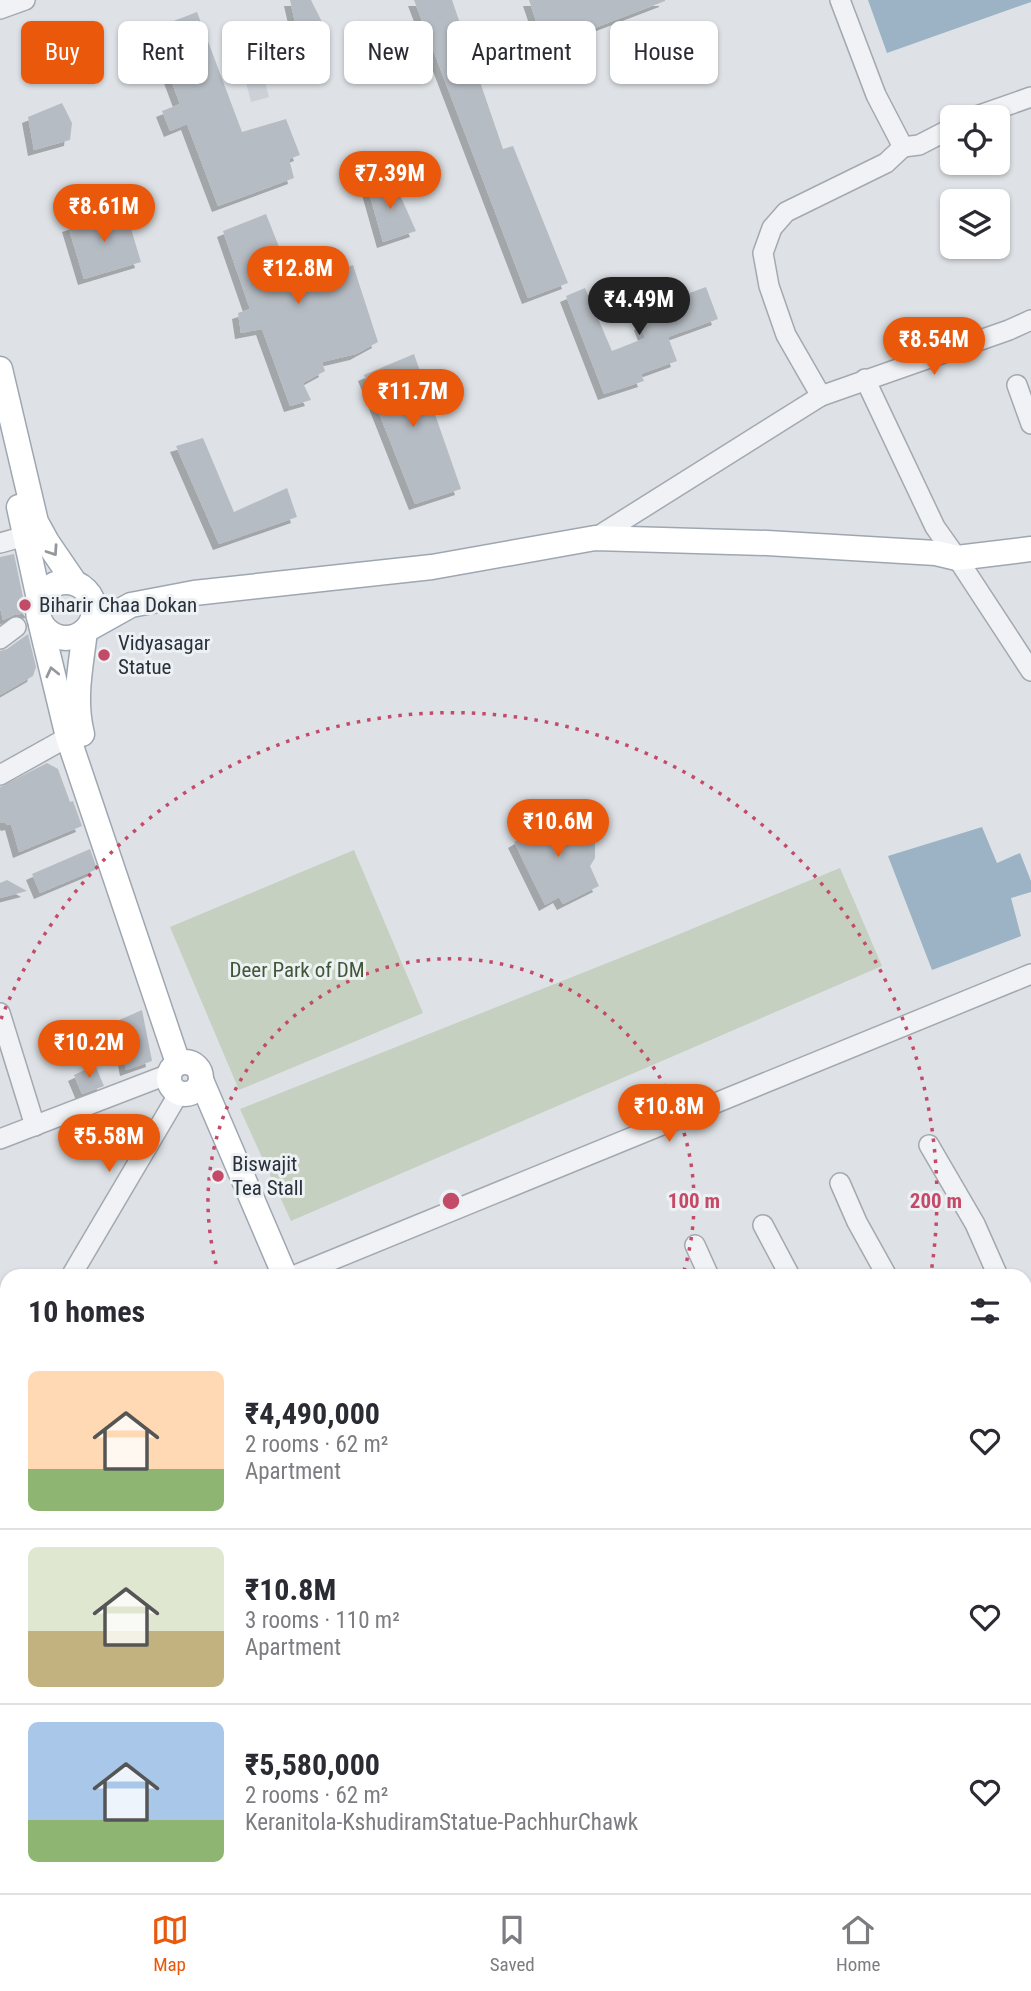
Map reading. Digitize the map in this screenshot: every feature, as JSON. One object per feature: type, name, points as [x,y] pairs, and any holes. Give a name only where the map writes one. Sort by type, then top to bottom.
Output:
[{"type":"main road","points":[[0,369],[36,522],[47,542],[94,603],[94,616],[87,630],[77,690],[78,719],[186,1078],[282,1269]]},
{"type":"main road","points":[[0,428],[39,599],[37,612],[68,737],[186,1078],[239,1197],[266,1269]]},
{"type":"main road","points":[[41,625],[51,635],[64,639],[77,637],[131,605],[194,593],[432,567],[595,538],[767,543],[936,553],[957,558],[1031,549]]},
{"type":"main road","points":[[39,599],[45,590],[65,581],[131,605]]},
{"type":"street","points":[[0,9],[25,0]]},
{"type":"street","points":[[840,0],[876,95],[903,146]]},
{"type":"street","points":[[1008,105],[1031,97]]},
{"type":"street","points":[[821,396],[786,335],[769,286],[763,253],[772,228],[786,212],[886,163],[903,146],[919,145],[940,134]]},
{"type":"street","points":[[595,538],[821,396],[1031,320]]},
{"type":"street","points":[[865,379],[935,527],[1031,671]]},
{"type":"street","points":[[1017,385],[1031,424]]},
{"type":"street","points":[[0,543],[25,536]]},
{"type":"street","points":[[0,775],[68,737]]},
{"type":"street","points":[[310,1269],[1031,974]]},
{"type":"street","points":[[0,1013],[35,1126]]},
{"type":"street","points":[[0,1139],[186,1078]]},
{"type":"street","points":[[75,1269],[186,1078]]},
{"type":"street","points":[[929,1145],[975,1224],[995,1269]]},
{"type":"street","points":[[841,1183],[883,1269]]},
{"type":"street","points":[[763,1225],[786,1269]]},
{"type":"street","points":[[695,1245],[706,1269]]},
{"type":"shaded area","points":[[246,84],[266,84],[269,97],[251,102]]},
{"type":"green space","name":"Deer Park of DM","points":[[354,850],[423,1013],[239,1090],[170,927]]},
{"type":"green space","points":[[840,868],[882,966],[291,1221],[240,1109]]},
{"type":"water","points":[[868,0],[1031,0],[1031,2],[887,53]]},
{"type":"water","points":[[982,827],[997,863],[1020,853],[1031,881],[1031,892],[1011,898],[1021,936],[932,970],[888,856]]},
{"type":"building","points":[[290,0],[311,0],[322,21],[295,21]]},
{"type":"building","points":[[414,0],[452,0],[459,21],[447,21],[447,84],[481,84],[503,149],[513,146],[568,283],[528,298],[433,50],[433,21],[422,21]]},
{"type":"building","points":[[529,0],[665,0],[596,27],[596,21],[536,21]]},
{"type":"building","points":[[197,12],[200,21],[174,21]]},
{"type":"building","points":[[208,41],[242,132],[286,119],[300,155],[289,159],[294,178],[218,206],[187,124],[170,131],[162,111],[180,104],[172,84],[208,84]]},
{"type":"building","points":[[62,103],[72,123],[70,140],[34,150],[28,117]]},
{"type":"building","points":[[392,177],[416,231],[383,242],[368,189]]},
{"type":"building","points":[[125,209],[141,262],[84,279],[68,226]]},
{"type":"building","points":[[266,214],[285,262],[324,247],[334,272],[353,265],[378,342],[356,354],[322,362],[325,371],[303,383],[311,400],[290,406],[262,329],[241,333],[238,313],[250,309],[223,231]]},
{"type":"building","points":[[706,287],[718,319],[668,337],[677,361],[641,374],[644,381],[604,394],[566,296],[585,288],[612,351],[645,338],[640,324],[652,319],[648,308]]},
{"type":"building","points":[[414,354],[461,489],[415,504],[364,375]]},
{"type":"building","points":[[203,438],[234,512],[287,488],[297,517],[219,544],[176,446]]},
{"type":"building","points":[[14,554],[24,602],[32,612],[3,620],[0,607],[0,557]]},
{"type":"building","points":[[28,634],[36,667],[33,676],[0,695],[0,651]]},
{"type":"building","points":[[47,763],[58,769],[82,826],[19,852],[11,824],[0,823],[0,787]]},
{"type":"building","points":[[564,811],[573,829],[582,831],[595,841],[595,858],[590,866],[599,886],[563,904],[559,897],[545,905],[514,842],[526,835],[524,829]]},
{"type":"building","points":[[90,849],[97,869],[40,893],[32,874]]},
{"type":"building","points":[[7,880],[27,891],[0,898],[0,883]]},
{"type":"building","points":[[142,1010],[152,1061],[126,1070],[117,1021]]},
{"type":"building","points":[[95,1065],[104,1086],[82,1094],[74,1075]]},
{"type":"place","name":"Biharir Chaa Dokan","points":[[25,605]]},
{"type":"place","name":"Vidyasagar Statue","points":[[104,655]]},
{"type":"place","name":"Biswajit Tea Stall","points":[[218,1176]]}]
